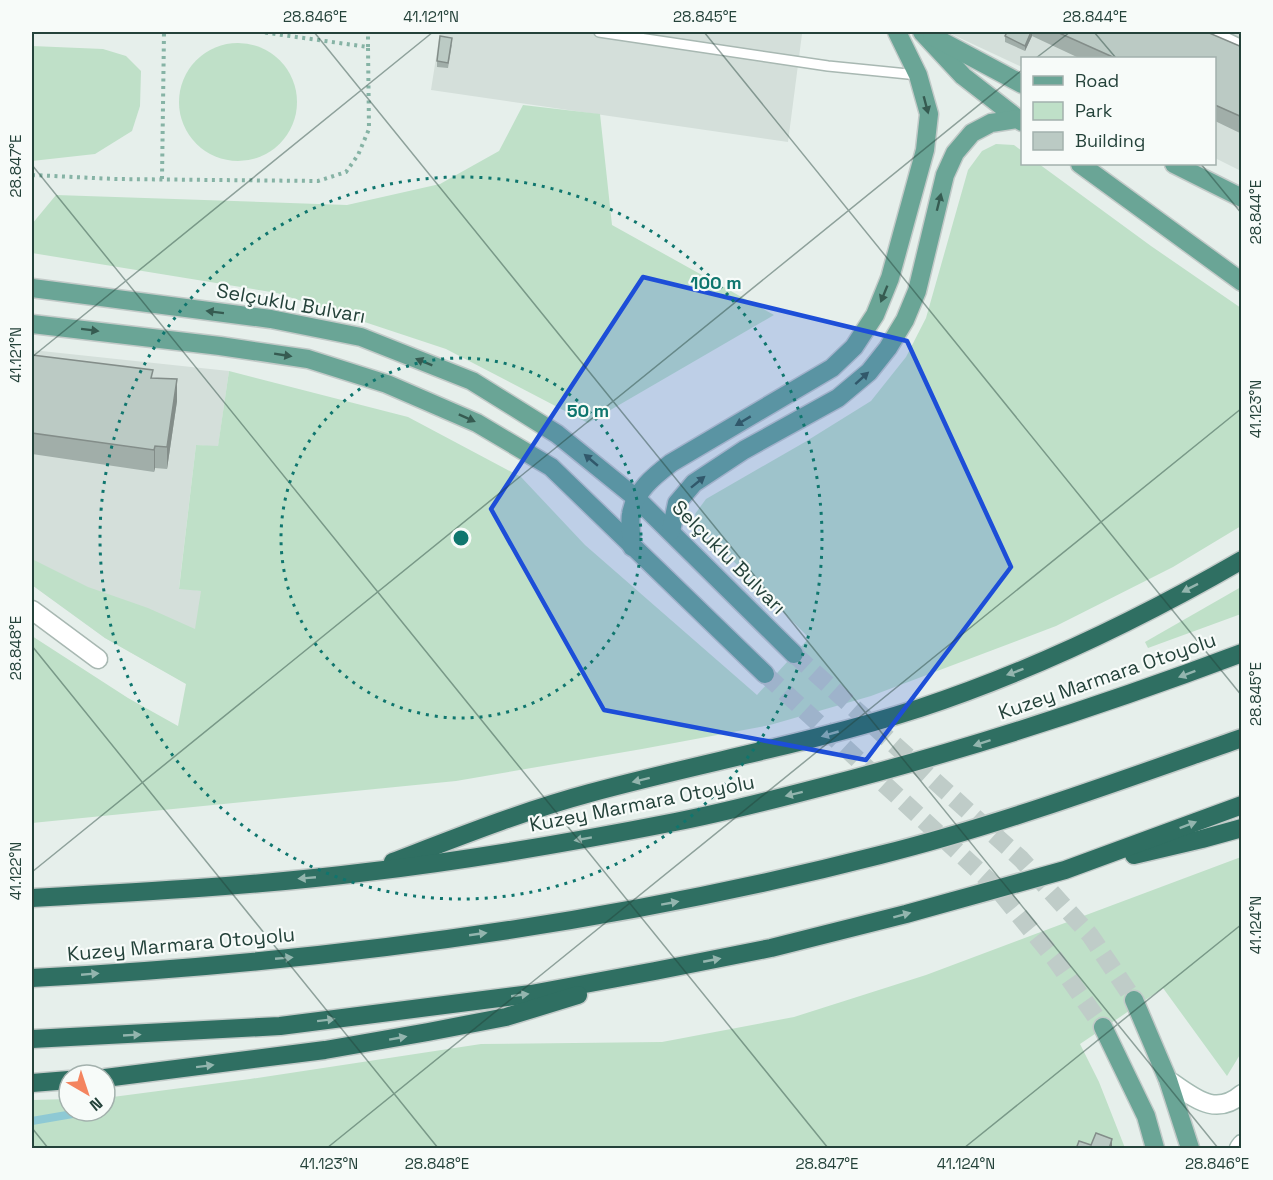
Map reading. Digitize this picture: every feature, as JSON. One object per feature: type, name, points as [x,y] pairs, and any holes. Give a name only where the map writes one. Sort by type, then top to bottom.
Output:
[{"type":"highway","points":[[365,873],[475,830],[589,793],[804,742],[922,707],[1026,668],[1088,640],[1242,560]]},
{"type":"highway","name":"Kuzey Marmara Otoyolu","points":[[32,898],[209,887],[365,873],[484,856],[677,822],[765,802],[961,750],[1084,710],[1242,653]]},
{"type":"highway","name":"Kuzey Marmara Otoyolu","points":[[32,978],[321,955],[498,932],[686,900],[881,855],[1037,810],[1242,738]]},
{"type":"highway","points":[[1065,870],[1242,805]]},
{"type":"highway","points":[[32,1039],[280,1026],[531,994],[782,945],[906,915],[1065,870],[1242,828]]},
{"type":"highway","points":[[117,1076],[325,1050],[506,1017],[655,971]]},
{"type":"highway","points":[[32,1083],[57,1081]]},
{"type":"main road","points":[[632,547],[630,515],[636,498],[653,477],[671,463],[832,368],[854,346],[875,315],[890,278],[925,150],[929,114],[918,75],[897,32]]},
{"type":"main road","points":[[922,32],[1021,83]]},
{"type":"main road","points":[[922,32],[963,76],[1020,121]]},
{"type":"main road","points":[[671,531],[677,503],[694,483],[744,450],[838,398],[868,372],[888,348],[917,291],[945,175],[955,153],[972,133],[991,123],[1020,121]]},
{"type":"main road","points":[[1081,165],[1242,282]]},
{"type":"main road","points":[[1176,165],[1242,198]]},
{"type":"main road","name":"Selçuklu Bulvarı","points":[[32,288],[271,319],[362,337],[472,381],[557,434],[636,498],[794,654]]},
{"type":"main road","points":[[32,324],[309,359],[387,384],[477,423],[551,467],[765,674]]},
{"type":"main road","points":[[32,610],[98,659]]},
{"type":"main road","points":[[1134,1000],[1168,1080],[1190,1149]]},
{"type":"main road","points":[[1103,1027],[1146,1116],[1155,1149]]},
{"type":"main road","points":[[1168,1080],[1204,1103],[1218,1106],[1232,1103],[1242,1094]]},
{"type":"main road","points":[[1239,1149],[1242,1144]]},
{"type":"lane","points":[[599,32],[828,66],[918,75]]},
{"type":"lane","points":[[1215,32],[1242,45]]},
{"type":"path","points":[[162,179],[164,32]]},
{"type":"path","points":[[261,32],[368,47]]},
{"type":"path","points":[[32,175],[318,181],[346,172],[358,154],[369,129],[368,32]]},
{"type":"highlighted area","points":[[643,277],[907,341],[1011,567],[866,760],[604,710],[491,509]]},
{"type":"shaded area","points":[[440,32],[787,32],[802,34],[788,142],[431,90]]},
{"type":"shaded area","points":[[947,32],[1241,32],[1241,171],[1216,158],[1216,57],[1021,57],[1021,67]]},
{"type":"shaded area","points":[[32,350],[229,371],[218,447],[196,445],[179,588],[202,591],[187,684],[105,638],[32,585]]},
{"type":"green space","points":[[238,43],[271,53],[287,69],[297,102],[287,135],[271,151],[238,161],[205,151],[189,135],[179,102],[189,69],[205,53]]},
{"type":"green space","points":[[32,46],[103,49],[126,56],[141,71],[140,106],[132,131],[95,154],[32,161]]},
{"type":"green space","points":[[523,105],[600,114],[612,225],[774,315],[588,423],[446,349],[277,293],[32,253],[32,224],[56,195],[347,205],[440,184],[499,151]]},
{"type":"green space","points":[[996,144],[1014,145],[1021,150],[1021,165],[1040,165],[1241,308],[1241,526],[1173,567],[1056,626],[871,696],[770,725],[456,781],[32,823],[32,636],[128,698],[178,726],[186,684],[105,638],[32,585],[32,559],[88,587],[148,608],[195,629],[201,591],[179,589],[196,445],[218,446],[229,371],[408,417],[521,477],[585,545],[757,695],[809,638],[697,524],[695,514],[706,499],[871,401],[906,357],[926,318],[968,170],[982,151]]},
{"type":"green space","points":[[1241,587],[1241,614],[1148,648],[1145,642]]},
{"type":"green space","points":[[1241,857],[1241,1053],[1227,1076],[1163,988],[1080,1044],[1099,1082],[1125,1148],[32,1148],[32,1100],[57,1099],[57,1123],[117,1123],[117,1096],[481,1044],[662,1042],[794,1017],[926,975]]},
{"type":"building","points":[[1007,32],[1031,32],[1025,46],[1005,36]]},
{"type":"building","points":[[1057,32],[1207,32],[1242,47],[1242,117],[1216,105],[1216,57],[1113,57]]},
{"type":"building","points":[[440,36],[452,38],[448,63],[437,61]]},
{"type":"building","points":[[32,355],[153,370],[151,378],[177,379],[167,447],[155,446],[154,450],[32,433]]},
{"type":"building","points":[[1096,1133],[1112,1139],[1109,1149],[1076,1149],[1079,1141],[1091,1145]]},
{"type":"waterway","points":[[32,1121],[57,1117]]},
{"type":"tunnel","points":[[794,654],[1021,859],[1090,935],[1134,1000]]},
{"type":"tunnel","points":[[765,674],[995,886],[1055,959],[1103,1027]]}]
